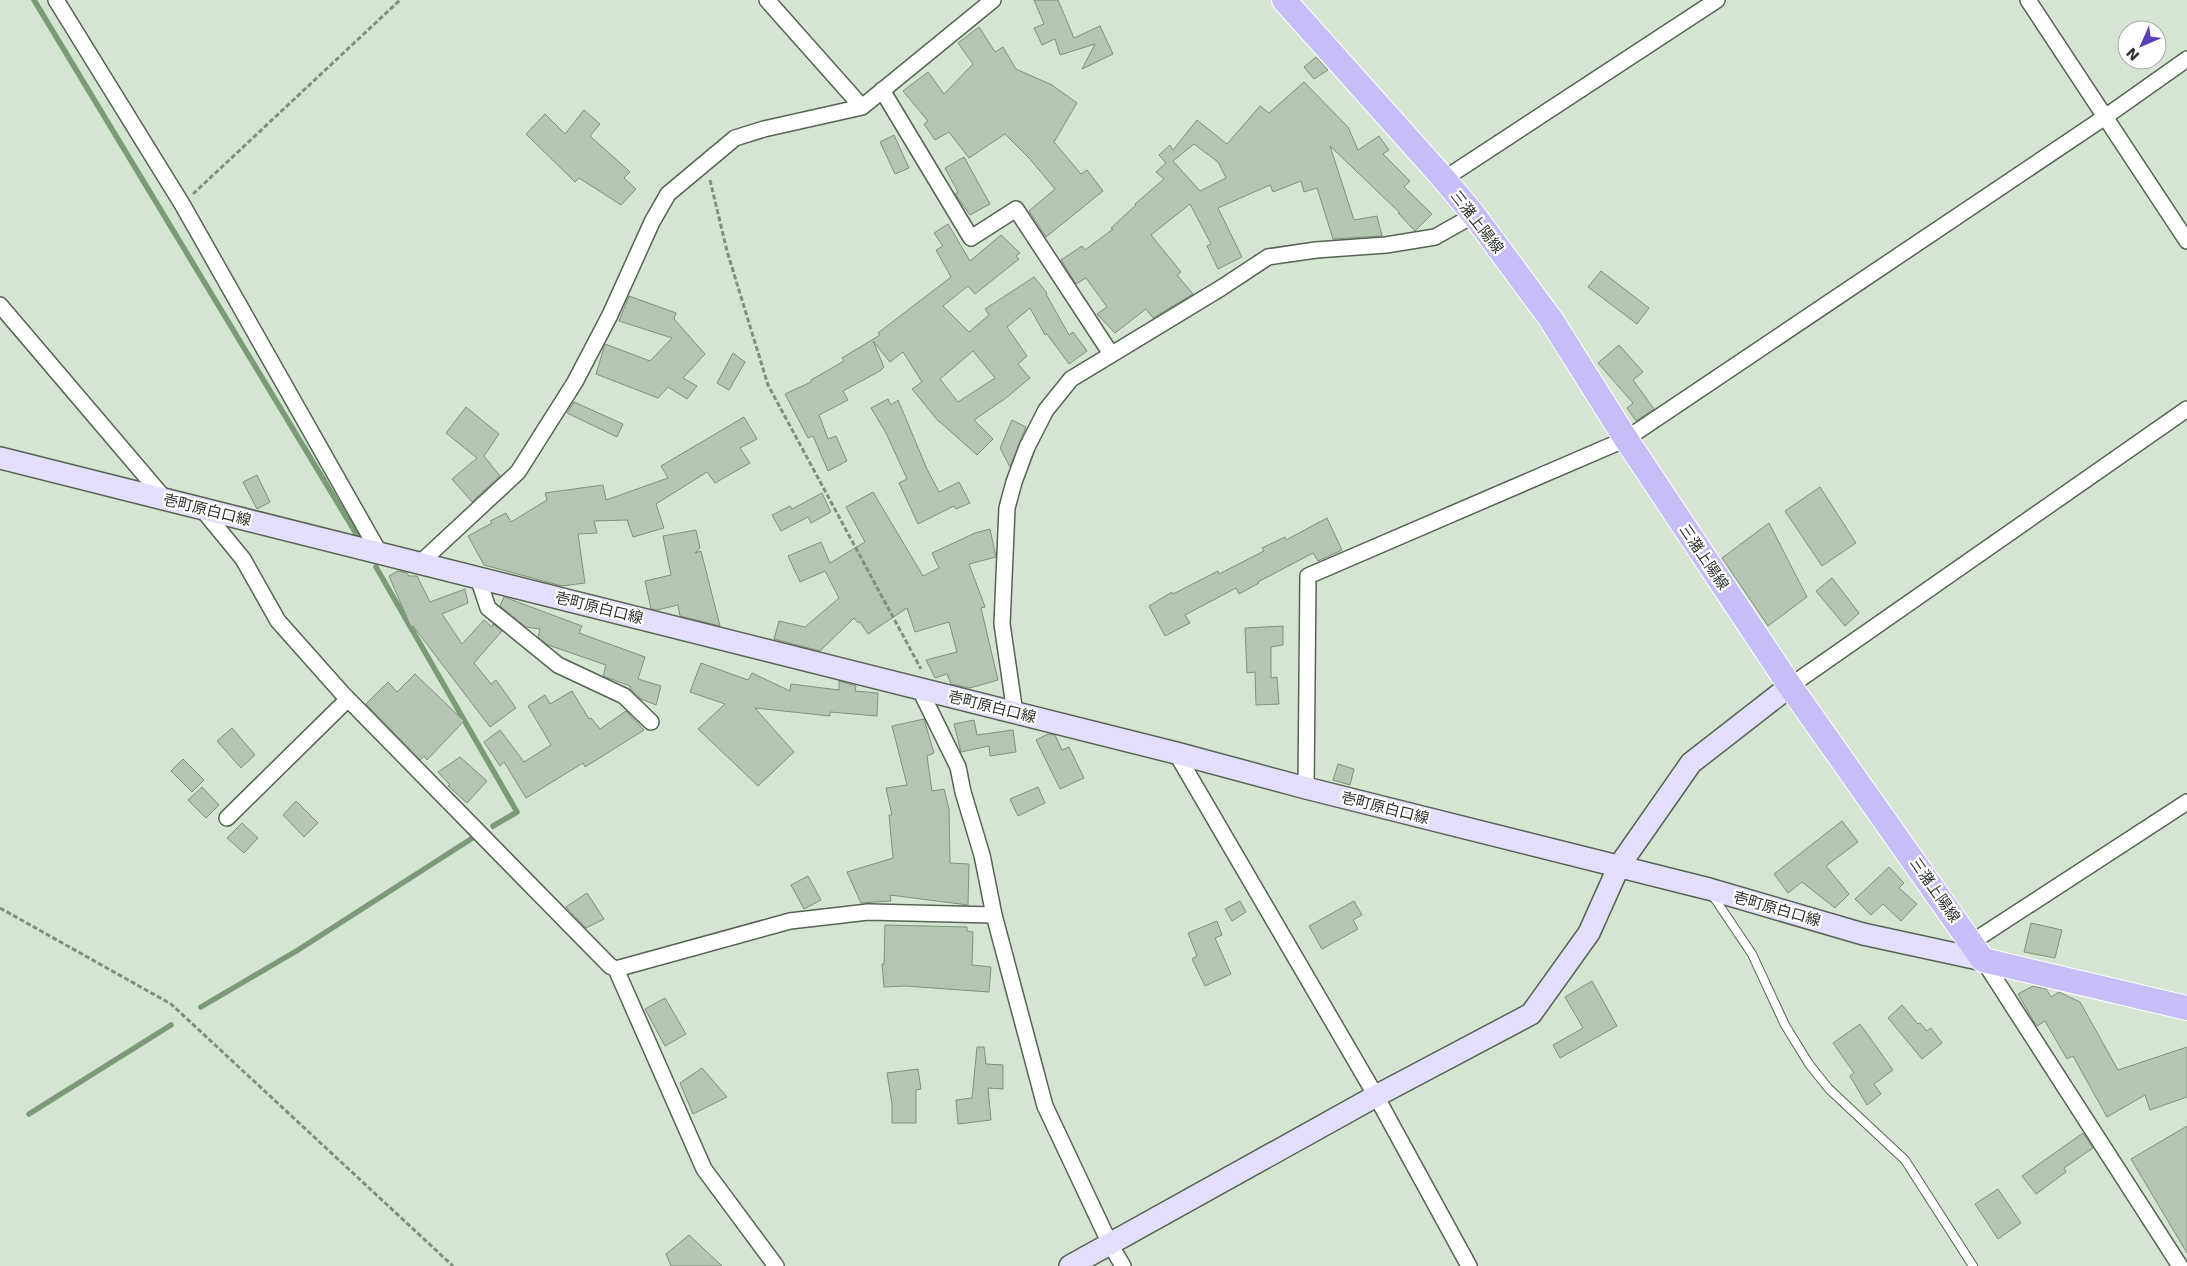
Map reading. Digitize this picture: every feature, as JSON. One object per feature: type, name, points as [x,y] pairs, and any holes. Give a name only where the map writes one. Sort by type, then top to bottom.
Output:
[{"type":"main road","name":"三潴上陽線","points":[[1284,0],[1444,179],[1474,215],[1550,318],[1626,440],[1790,686],[1978,951]]},
{"type":"main road","name":"壱町原白口線","points":[[0,458],[1619,866],[1709,889],[1863,934],[1978,951]]},
{"type":"main road","points":[[1070,1266],[1376,1096],[1531,1014],[1589,933],[1619,866],[1691,763],[1790,686]]},
{"type":"main road","points":[[1978,951],[2187,1008]]},
{"type":"street","points":[[56,0],[182,204],[379,552]]},
{"type":"street","points":[[767,0],[862,107]]},
{"type":"street","points":[[420,564],[518,472],[575,382],[610,315],[652,222],[668,194],[735,138],[764,129],[862,107],[993,0]]},
{"type":"street","points":[[1444,179],[1717,0]]},
{"type":"street","points":[[2028,0],[2187,241]]},
{"type":"street","points":[[1306,788],[1308,576],[1626,440],[2187,59]]},
{"type":"street","points":[[882,90],[971,238],[1016,209],[1111,354]]},
{"type":"street","points":[[1015,713],[1002,624],[1007,508],[1027,447],[1046,410],[1072,379],[1268,257],[1316,250],[1386,245],[1434,237],[1474,215]]},
{"type":"street","points":[[0,305],[165,499]]},
{"type":"street","points":[[1790,686],[2187,409]]},
{"type":"street","points":[[202,509],[243,558],[278,620],[348,699],[610,966],[616,969],[704,1169],[776,1266]]},
{"type":"street","points":[[478,578],[488,608],[558,665],[624,696],[651,722]]},
{"type":"street","points":[[927,691],[958,767],[963,792],[982,855],[994,915],[1045,1106],[1110,1244],[1123,1266]]},
{"type":"street","points":[[227,818],[348,699]]},
{"type":"street","points":[[1176,753],[1376,1096],[1469,1266]]},
{"type":"street","points":[[2180,1266],[1978,951],[2187,802]]},
{"type":"street","points":[[616,969],[790,921],[868,912],[994,915]]},
{"type":"lane","points":[[1709,889],[1752,954],[1785,1025],[1809,1064],[1829,1088],[1905,1160],[1973,1266]]},
{"type":"path","points":[[182,204],[400,0]]},
{"type":"path","points":[[705,162],[727,251],[768,385],[913,656],[927,691]]},
{"type":"path","points":[[0,908],[171,1004],[453,1266]]},
{"type":"building","points":[[1034,0],[1058,0],[1074,38],[1100,26],[1113,54],[1082,69],[1095,44],[1060,55],[1055,39],[1042,45],[1034,28],[1044,24]]},
{"type":"building","points":[[979,27],[995,52],[1003,47],[1016,69],[1052,85],[1077,103],[1054,142],[1081,174],[1087,170],[1103,191],[1046,237],[1029,211],[1055,189],[1029,158],[1005,134],[969,158],[949,132],[935,140],[924,124],[928,121],[903,91],[928,72],[944,94],[973,64],[958,43]]},
{"type":"building","points":[[1316,57],[1328,70],[1314,79],[1304,67]]},
{"type":"building","points":[[1304,82],[1348,127],[1358,150],[1379,136],[1389,150],[1383,154],[1410,181],[1404,187],[1432,214],[1415,231],[1398,213],[1400,213],[1330,146],[1354,220],[1377,216],[1382,236],[1333,239],[1317,188],[1304,192],[1301,181],[1273,192],[1270,185],[1218,208],[1242,257],[1218,269],[1207,246],[1211,244],[1190,204],[1151,235],[1181,272],[1177,275],[1193,294],[1153,318],[1146,309],[1115,333],[1097,314],[1107,307],[1086,278],[1076,284],[1061,260],[1082,246],[1085,250],[1113,229],[1111,228],[1135,204],[1164,179],[1156,172],[1166,163],[1159,155],[1170,145],[1173,150],[1197,120],[1227,144],[1260,106],[1269,113]],"holes":[[[1194,144],[1218,162],[1226,178],[1200,191],[1173,161]]]},
{"type":"building","points":[[584,110],[600,124],[590,136],[630,172],[624,178],[636,189],[621,205],[579,178],[575,182],[526,134],[545,114],[565,134]]},
{"type":"building","points":[[894,135],[909,168],[895,174],[880,142]]},
{"type":"building","points":[[964,157],[990,204],[970,215],[955,194],[958,192],[945,168]]},
{"type":"building","points":[[948,224],[970,261],[1001,235],[1020,253],[1016,256],[1019,259],[975,294],[968,286],[943,306],[969,332],[989,315],[985,309],[1034,277],[1047,293],[1069,335],[1073,332],[1087,351],[1069,364],[1047,334],[1045,335],[1030,308],[1007,327],[1027,356],[1018,364],[1030,378],[1006,398],[974,420],[993,439],[977,455],[939,422],[912,389],[922,382],[903,352],[890,362],[873,341],[884,367],[843,391],[848,400],[819,415],[828,439],[836,436],[847,461],[828,471],[813,436],[808,438],[785,394],[811,382],[811,380],[844,361],[842,358],[880,335],[878,333],[951,277],[936,250],[943,246],[934,233]],"holes":[[[973,351],[995,378],[958,402],[940,379]]]},
{"type":"building","points":[[1601,271],[1649,308],[1637,324],[1588,287]]},
{"type":"building","points":[[629,296],[676,313],[674,319],[705,354],[683,378],[697,386],[687,399],[668,387],[658,398],[596,374],[605,344],[650,361],[672,338],[619,321]]},
{"type":"building","points":[[1619,345],[1643,372],[1633,380],[1654,409],[1636,421],[1627,408],[1633,403],[1598,363]]},
{"type":"building","points":[[733,353],[745,362],[729,390],[717,383]]},
{"type":"building","points":[[888,399],[891,405],[898,400],[927,469],[939,492],[959,482],[970,503],[956,509],[954,506],[918,524],[899,483],[907,479],[886,433],[871,408]]},
{"type":"building","points":[[574,402],[623,424],[617,437],[567,413]]},
{"type":"building","points":[[466,407],[499,434],[484,456],[500,476],[472,502],[452,479],[477,458],[446,433]]},
{"type":"building","points":[[744,417],[757,439],[740,448],[750,463],[715,483],[707,472],[656,504],[664,528],[633,537],[627,520],[594,521],[597,533],[578,534],[585,583],[562,586],[484,565],[468,536],[506,513],[511,522],[547,500],[545,493],[603,485],[606,500],[668,478],[661,466]]},
{"type":"building","points":[[1012,420],[1026,427],[1010,467],[1000,448]]},
{"type":"building","points":[[257,475],[270,502],[257,509],[243,482]]},
{"type":"building","points":[[1820,487],[1856,543],[1822,566],[1785,511]]},
{"type":"building","points":[[873,492],[923,576],[939,568],[932,553],[975,533],[990,529],[996,557],[969,564],[985,607],[981,608],[998,680],[970,688],[951,684],[947,674],[935,678],[926,660],[957,652],[949,622],[915,632],[907,608],[868,634],[860,622],[858,623],[854,618],[820,651],[774,639],[779,621],[805,627],[839,598],[825,571],[800,582],[788,556],[821,542],[830,563],[865,542],[846,507]]},
{"type":"building","points":[[822,493],[831,512],[811,523],[808,517],[781,531],[772,515],[790,506],[792,509]]},
{"type":"building","points":[[1327,518],[1342,550],[1318,561],[1313,553],[1239,594],[1236,588],[1185,615],[1190,623],[1165,636],[1149,606],[1172,592],[1173,594],[1218,571],[1219,574],[1264,551],[1262,548],[1285,537],[1286,540]]},
{"type":"building","points":[[1769,523],[1807,597],[1768,626],[1722,558]]},
{"type":"building","points":[[696,530],[700,548],[695,553],[701,551],[720,626],[680,616],[678,605],[657,610],[651,609],[645,581],[671,575],[663,536]]},
{"type":"building","points":[[398,571],[407,573],[409,576],[417,576],[430,602],[465,589],[468,603],[442,614],[462,644],[484,620],[492,627],[493,624],[502,631],[474,663],[491,684],[496,680],[516,708],[490,727],[413,626],[411,627],[389,576]]},
{"type":"building","points":[[1832,578],[1859,613],[1845,626],[1816,591]]},
{"type":"building","points":[[504,597],[582,626],[579,633],[645,657],[638,679],[661,686],[656,705],[641,699],[630,689],[630,686],[603,676],[606,665],[548,645],[538,637],[540,629],[526,627],[500,606]]},
{"type":"building","points":[[1283,626],[1283,645],[1271,647],[1271,678],[1277,677],[1279,704],[1256,705],[1255,672],[1247,673],[1245,628]]},
{"type":"building","points":[[701,663],[748,680],[752,673],[790,691],[791,684],[839,690],[839,681],[856,686],[855,691],[878,693],[877,716],[830,712],[830,716],[755,708],[794,752],[758,786],[698,729],[725,704],[690,692]]},
{"type":"building","points":[[415,674],[464,721],[427,760],[424,756],[420,760],[366,704],[388,682],[397,692]]},
{"type":"building","points":[[572,691],[589,719],[591,718],[600,729],[626,711],[644,730],[585,767],[583,763],[526,798],[504,762],[500,766],[484,742],[500,730],[524,762],[551,745],[528,706],[545,695],[550,704]]},
{"type":"building","points":[[924,719],[934,753],[927,756],[932,791],[944,789],[949,809],[950,863],[969,864],[968,905],[890,895],[891,901],[861,903],[847,872],[893,858],[889,815],[892,815],[886,788],[907,785],[892,726]]},
{"type":"building","points":[[974,720],[977,735],[1013,730],[1016,752],[990,756],[989,746],[961,752],[954,724]]},
{"type":"building","points":[[232,728],[255,755],[241,768],[217,741]]},
{"type":"building","points":[[1048,734],[1055,735],[1062,750],[1069,747],[1084,778],[1060,789],[1036,740]]},
{"type":"building","points":[[460,757],[487,781],[467,803],[448,786],[450,785],[438,772]]},
{"type":"building","points":[[183,759],[204,780],[192,792],[171,771]]},
{"type":"building","points":[[1338,764],[1354,769],[1350,785],[1333,780]]},
{"type":"building","points":[[202,787],[219,805],[206,818],[188,800]]},
{"type":"building","points":[[1038,787],[1045,803],[1018,816],[1010,799]]},
{"type":"building","points":[[296,801],[318,823],[304,837],[283,815]]},
{"type":"building","points":[[1842,821],[1858,842],[1826,866],[1849,894],[1835,908],[1802,882],[1788,893],[1774,874]]},
{"type":"building","points":[[242,823],[258,838],[244,853],[227,838]]},
{"type":"building","points":[[1889,867],[1904,883],[1899,888],[1917,904],[1901,921],[1883,904],[1871,915],[1855,899]]},
{"type":"building","points":[[808,876],[821,900],[804,909],[791,885]]},
{"type":"building","points":[[587,893],[604,919],[586,928],[566,907]]},
{"type":"building","points":[[1240,901],[1246,912],[1232,921],[1225,909]]},
{"type":"building","points":[[1354,901],[1362,915],[1353,920],[1358,929],[1322,949],[1309,926]]},
{"type":"building","points":[[1217,921],[1222,935],[1215,938],[1231,974],[1205,986],[1192,959],[1197,956],[1188,933]]},
{"type":"building","points":[[2031,923],[2062,930],[2055,958],[2024,952]]},
{"type":"building","points":[[885,925],[967,927],[967,931],[973,932],[972,965],[991,967],[989,992],[905,986],[884,987],[882,964],[884,964]]},
{"type":"building","points":[[1592,981],[1617,1026],[1560,1058],[1553,1045],[1583,1028],[1565,997]]},
{"type":"building","points":[[2033,986],[2046,989],[2051,997],[2059,992],[2080,1002],[2118,1070],[2187,1047],[2187,1097],[2150,1110],[2145,1095],[2107,1117],[2073,1056],[2067,1059],[2045,1021],[2037,1026],[2018,994]]},
{"type":"building","points":[[665,998],[686,1034],[665,1046],[645,1009]]},
{"type":"building","points":[[1902,1005],[1918,1024],[1920,1023],[1927,1031],[1931,1028],[1942,1043],[1922,1059],[1888,1018]]},
{"type":"building","points":[[1860,1024],[1893,1070],[1874,1084],[1881,1094],[1867,1105],[1850,1076],[1854,1073],[1833,1043]]},
{"type":"building","points":[[977,1047],[984,1047],[986,1064],[1003,1065],[1003,1089],[988,1088],[991,1120],[958,1124],[956,1100],[972,1098]]},
{"type":"building","points":[[702,1068],[727,1097],[693,1114],[680,1083]]},
{"type":"building","points":[[918,1069],[921,1089],[916,1090],[916,1123],[892,1123],[892,1104],[887,1073]]},
{"type":"building","points":[[2187,1126],[2187,1253],[2131,1159]]},
{"type":"building","points":[[2083,1133],[2093,1148],[2064,1168],[2066,1172],[2036,1194],[2022,1176]]},
{"type":"building","points":[[1998,1189],[2021,1223],[1998,1239],[1975,1204]]},
{"type":"building","points":[[689,1235],[722,1266],[671,1266],[666,1254]]},
{"type":"waterway","points":[[34,0],[360,540]]},
{"type":"waterway","points":[[376,567],[517,812],[493,826]]},
{"type":"waterway","points":[[201,1007],[298,950],[471,839]]},
{"type":"waterway","points":[[29,1114],[171,1025]]}]
